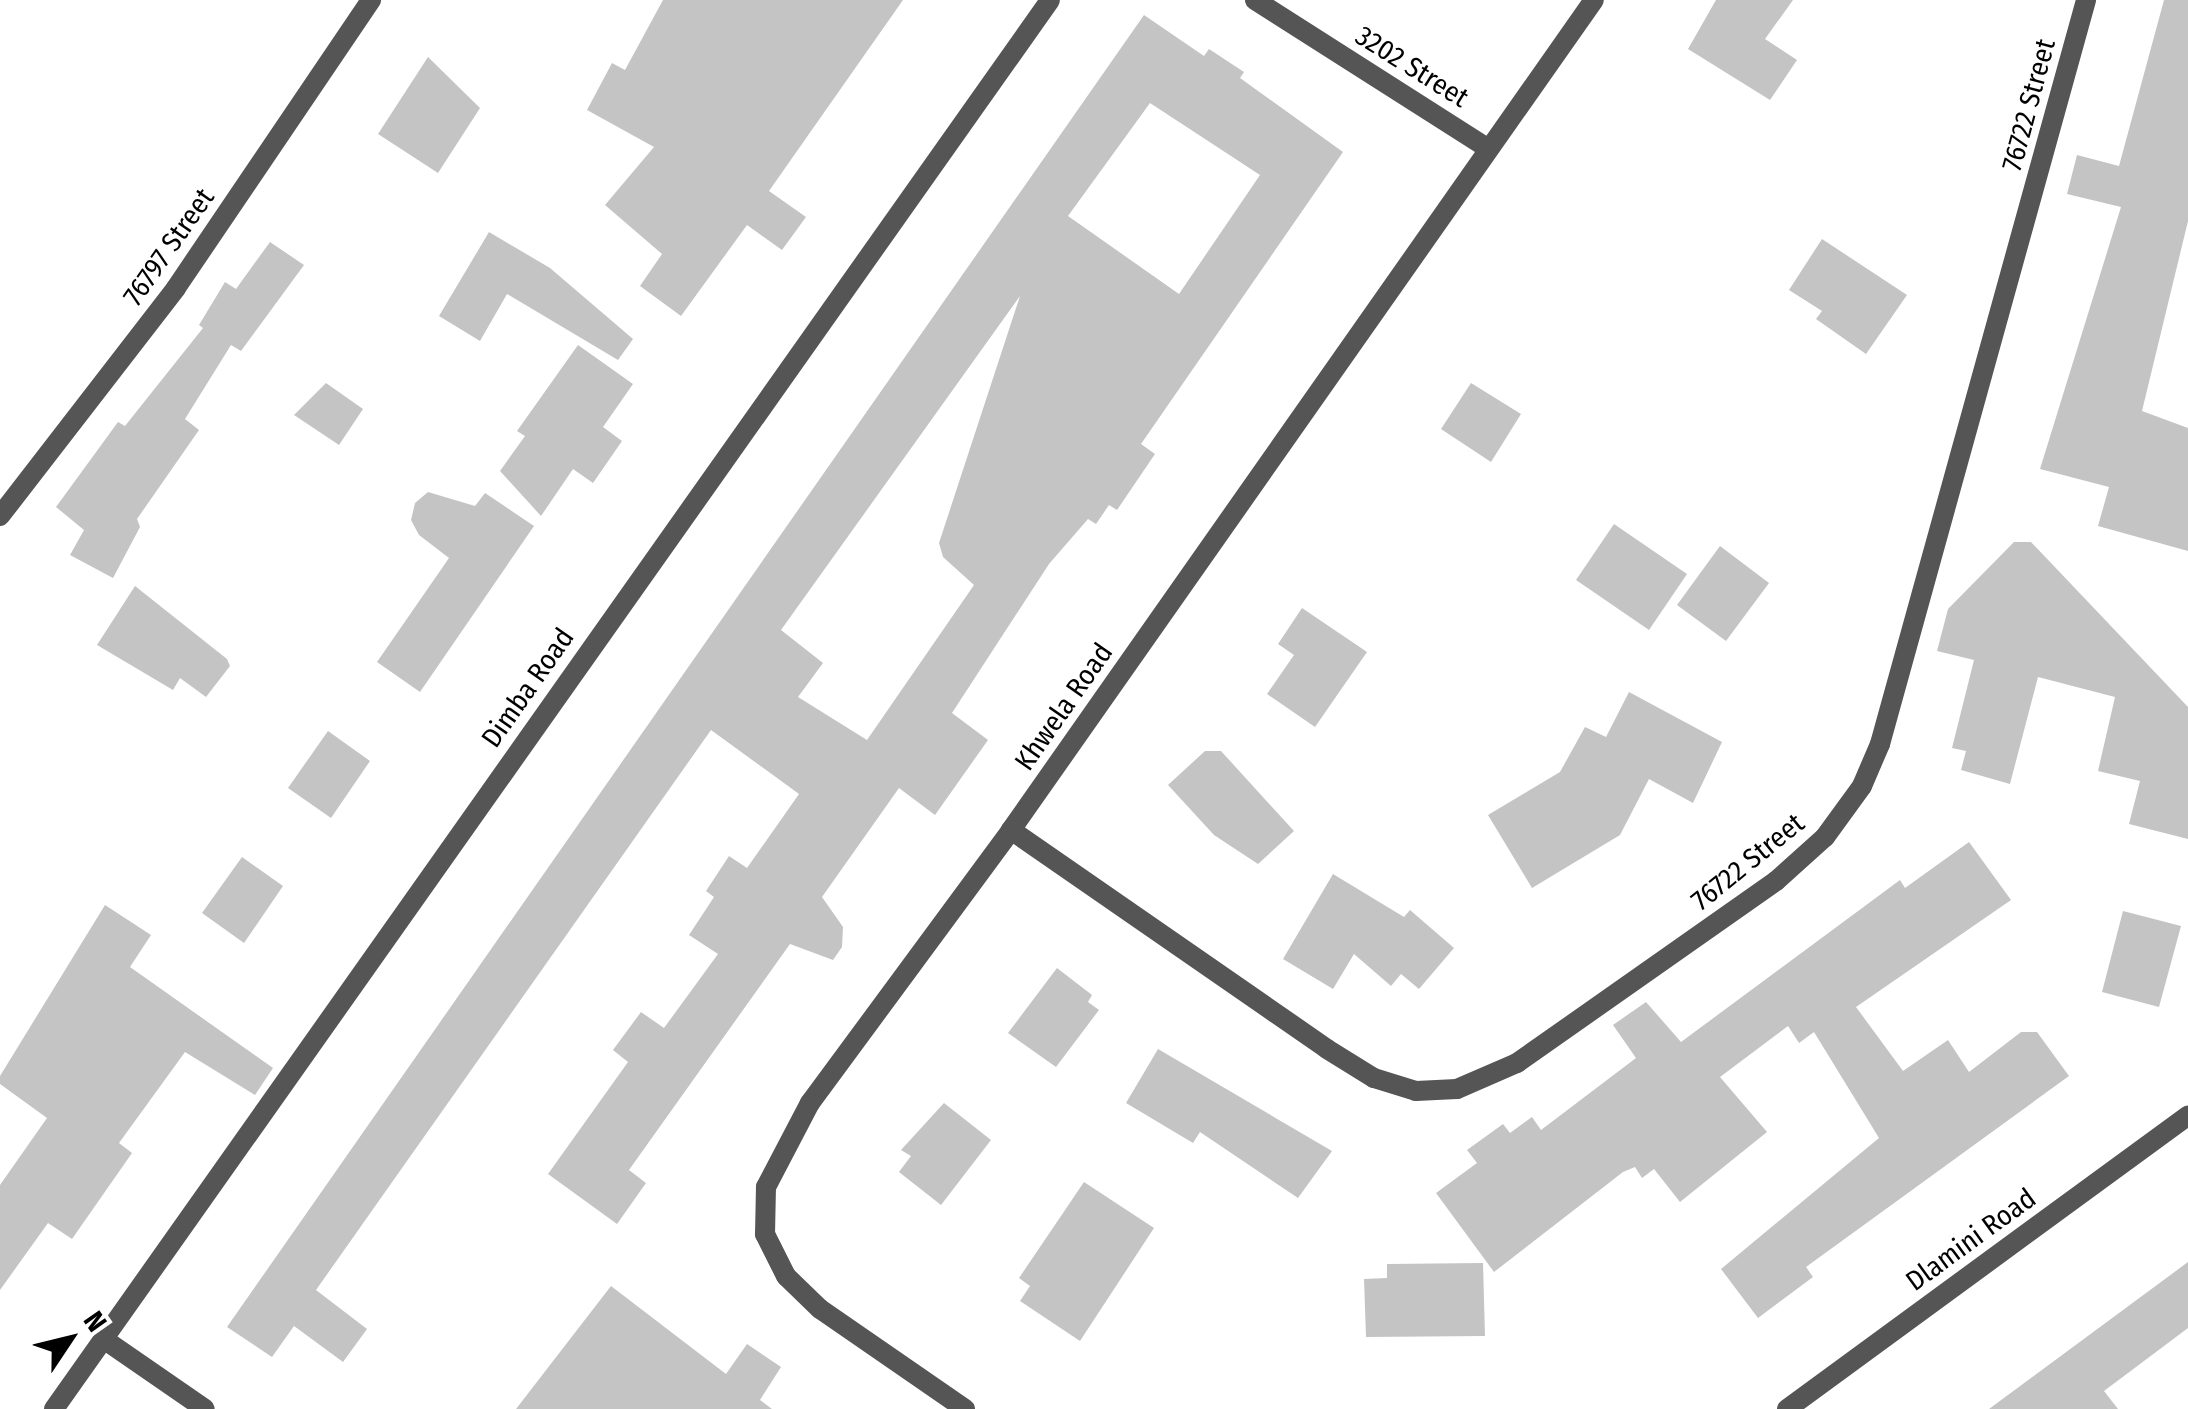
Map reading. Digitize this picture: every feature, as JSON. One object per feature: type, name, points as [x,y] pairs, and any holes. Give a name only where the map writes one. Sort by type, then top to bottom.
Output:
[{"type":"street","name":"76797 Street","points":[[0,516],[176,288],[370,0]]},
{"type":"street","name":"Dimba Road","points":[[54,1409],[1050,0]]},
{"type":"street","name":"3202 Street","points":[[1255,0],[1489,149]]},
{"type":"street","name":"Khwela Road","points":[[965,1409],[820,1309],[786,1276],[766,1234],[766,1187],[810,1103],[1011,830],[1594,0]]},
{"type":"street","name":"76722 Street","points":[[1011,830],[1327,1049],[1374,1078],[1416,1090],[1458,1089],[1517,1063],[1776,881],[1825,837],[1862,786],[1880,744],[2086,0]]},
{"type":"street","name":"Dlamini Road","points":[[1787,1409],[2188,1116]]},
{"type":"street","points":[[104,1340],[206,1409]]},
{"type":"building","points":[[663,0],[903,0],[769,191],[806,217],[782,250],[747,225],[681,316],[640,286],[662,254],[605,205],[654,147],[587,110],[612,63],[625,70]]},
{"type":"building","points":[[1716,0],[1793,0],[1765,39],[1797,60],[1770,100],[1688,49]]},
{"type":"building","points":[[2164,0],[2188,0],[2188,221],[2142,411],[2188,428],[2188,551],[2098,526],[2109,487],[2040,469],[2121,207],[2067,194],[2077,155],[2119,166]]},
{"type":"building","points":[[1144,15],[1204,56],[1209,49],[1244,72],[1240,78],[1343,152],[1141,444],[1155,454],[1117,510],[1109,505],[1096,524],[1088,519],[1049,564],[952,713],[988,740],[935,815],[899,788],[822,897],[843,927],[842,947],[833,960],[790,944],[629,1170],[646,1183],[617,1224],[548,1174],[628,1062],[613,1050],[641,1012],[664,1028],[718,954],[689,935],[714,897],[706,891],[729,856],[747,868],[799,794],[711,730],[316,1290],[367,1329],[343,1362],[294,1326],[272,1357],[227,1327]],"holes":[[[1150,103],[1260,175],[1179,294],[1068,216]],[[1020,296],[939,543],[943,557],[974,585],[867,740],[798,697],[823,663],[781,630]]]},
{"type":"building","points":[[428,57],[480,108],[438,173],[378,134]]},
{"type":"building","points":[[489,232],[550,268],[633,339],[618,360],[507,294],[480,341],[439,316]]},
{"type":"building","points":[[1822,239],[1907,295],[1866,354],[1816,319],[1822,311],[1789,290]]},
{"type":"building","points":[[270,242],[304,265],[241,351],[231,345],[185,419],[199,430],[137,519],[140,527],[113,578],[70,555],[84,530],[56,507],[118,422],[125,426],[203,328],[199,325],[225,282],[236,289]]},
{"type":"building","points":[[578,345],[633,384],[603,427],[622,441],[593,483],[573,469],[541,516],[500,471],[525,436],[517,431]]},
{"type":"building","points":[[326,383],[363,409],[339,445],[294,415]]},
{"type":"building","points":[[1471,383],[1521,414],[1491,462],[1441,429]]},
{"type":"building","points":[[428,492],[475,506],[485,493],[534,526],[420,692],[377,662],[449,558],[419,535],[411,520],[415,503]]},
{"type":"building","points":[[1614,524],[1687,574],[1649,630],[1576,580]]},
{"type":"building","points":[[2014,542],[2031,542],[2188,707],[2188,839],[2129,824],[2140,781],[2098,771],[2115,697],[2038,677],[2010,784],[1961,770],[1966,751],[1952,748],[1974,660],[1937,651],[1948,609]]},
{"type":"building","points":[[1720,546],[1769,583],[1726,641],[1677,605]]},
{"type":"building","points":[[135,586],[227,659],[230,666],[206,697],[180,678],[173,690],[97,645]]},
{"type":"building","points":[[1302,608],[1367,652],[1315,727],[1267,694],[1294,655],[1278,644]]},
{"type":"building","points":[[1629,692],[1722,742],[1693,803],[1649,779],[1620,835],[1532,888],[1488,815],[1560,772],[1585,727],[1606,737]]},
{"type":"building","points":[[328,731],[370,761],[331,818],[288,788]]},
{"type":"building","points":[[1205,751],[1221,751],[1294,831],[1258,864],[1214,835],[1168,785]]},
{"type":"building","points":[[1969,842],[2011,900],[1856,1007],[1903,1071],[1948,1040],[1969,1072],[2021,1032],[2037,1032],[2069,1076],[1806,1267],[1813,1277],[1758,1318],[1721,1269],[1879,1138],[1814,1032],[1799,1043],[1788,1026],[1720,1077],[1767,1132],[1680,1202],[1654,1169],[1642,1178],[1635,1167],[1623,1172],[1494,1272],[1436,1193],[1477,1163],[1467,1150],[1503,1124],[1510,1133],[1532,1117],[1541,1130],[1636,1058],[1613,1025],[1646,1002],[1681,1042],[1900,880],[1905,888]]},
{"type":"building","points":[[242,857],[283,886],[244,943],[202,913]]},
{"type":"building","points":[[1333,874],[1404,917],[1410,910],[1454,948],[1419,989],[1401,974],[1391,986],[1354,954],[1333,989],[1283,959]]},
{"type":"building","points":[[105,905],[151,935],[130,967],[273,1068],[255,1095],[185,1052],[119,1143],[132,1153],[72,1239],[48,1223],[0,1290],[0,1185],[47,1118],[0,1084],[0,1076]]},
{"type":"building","points":[[2123,911],[2181,926],[2159,1007],[2102,992]]},
{"type":"building","points":[[1057,968],[1092,995],[1088,1002],[1099,1010],[1056,1067],[1008,1033]]},
{"type":"building","points":[[1158,1049],[1332,1151],[1298,1198],[1200,1132],[1193,1143],[1126,1103]]},
{"type":"building","points":[[944,1103],[991,1140],[941,1205],[899,1172],[911,1156],[901,1150]]},
{"type":"building","points":[[1084,1182],[1154,1228],[1080,1341],[1020,1301],[1030,1286],[1019,1278]]},
{"type":"building","points":[[2188,1262],[2188,1328],[2104,1391],[2118,1409],[1989,1409]]},
{"type":"building","points":[[1483,1263],[1485,1336],[1366,1337],[1364,1279],[1387,1278],[1387,1264]]},
{"type":"building","points":[[611,1286],[726,1374],[747,1344],[781,1367],[760,1400],[772,1409],[516,1409]]}]
